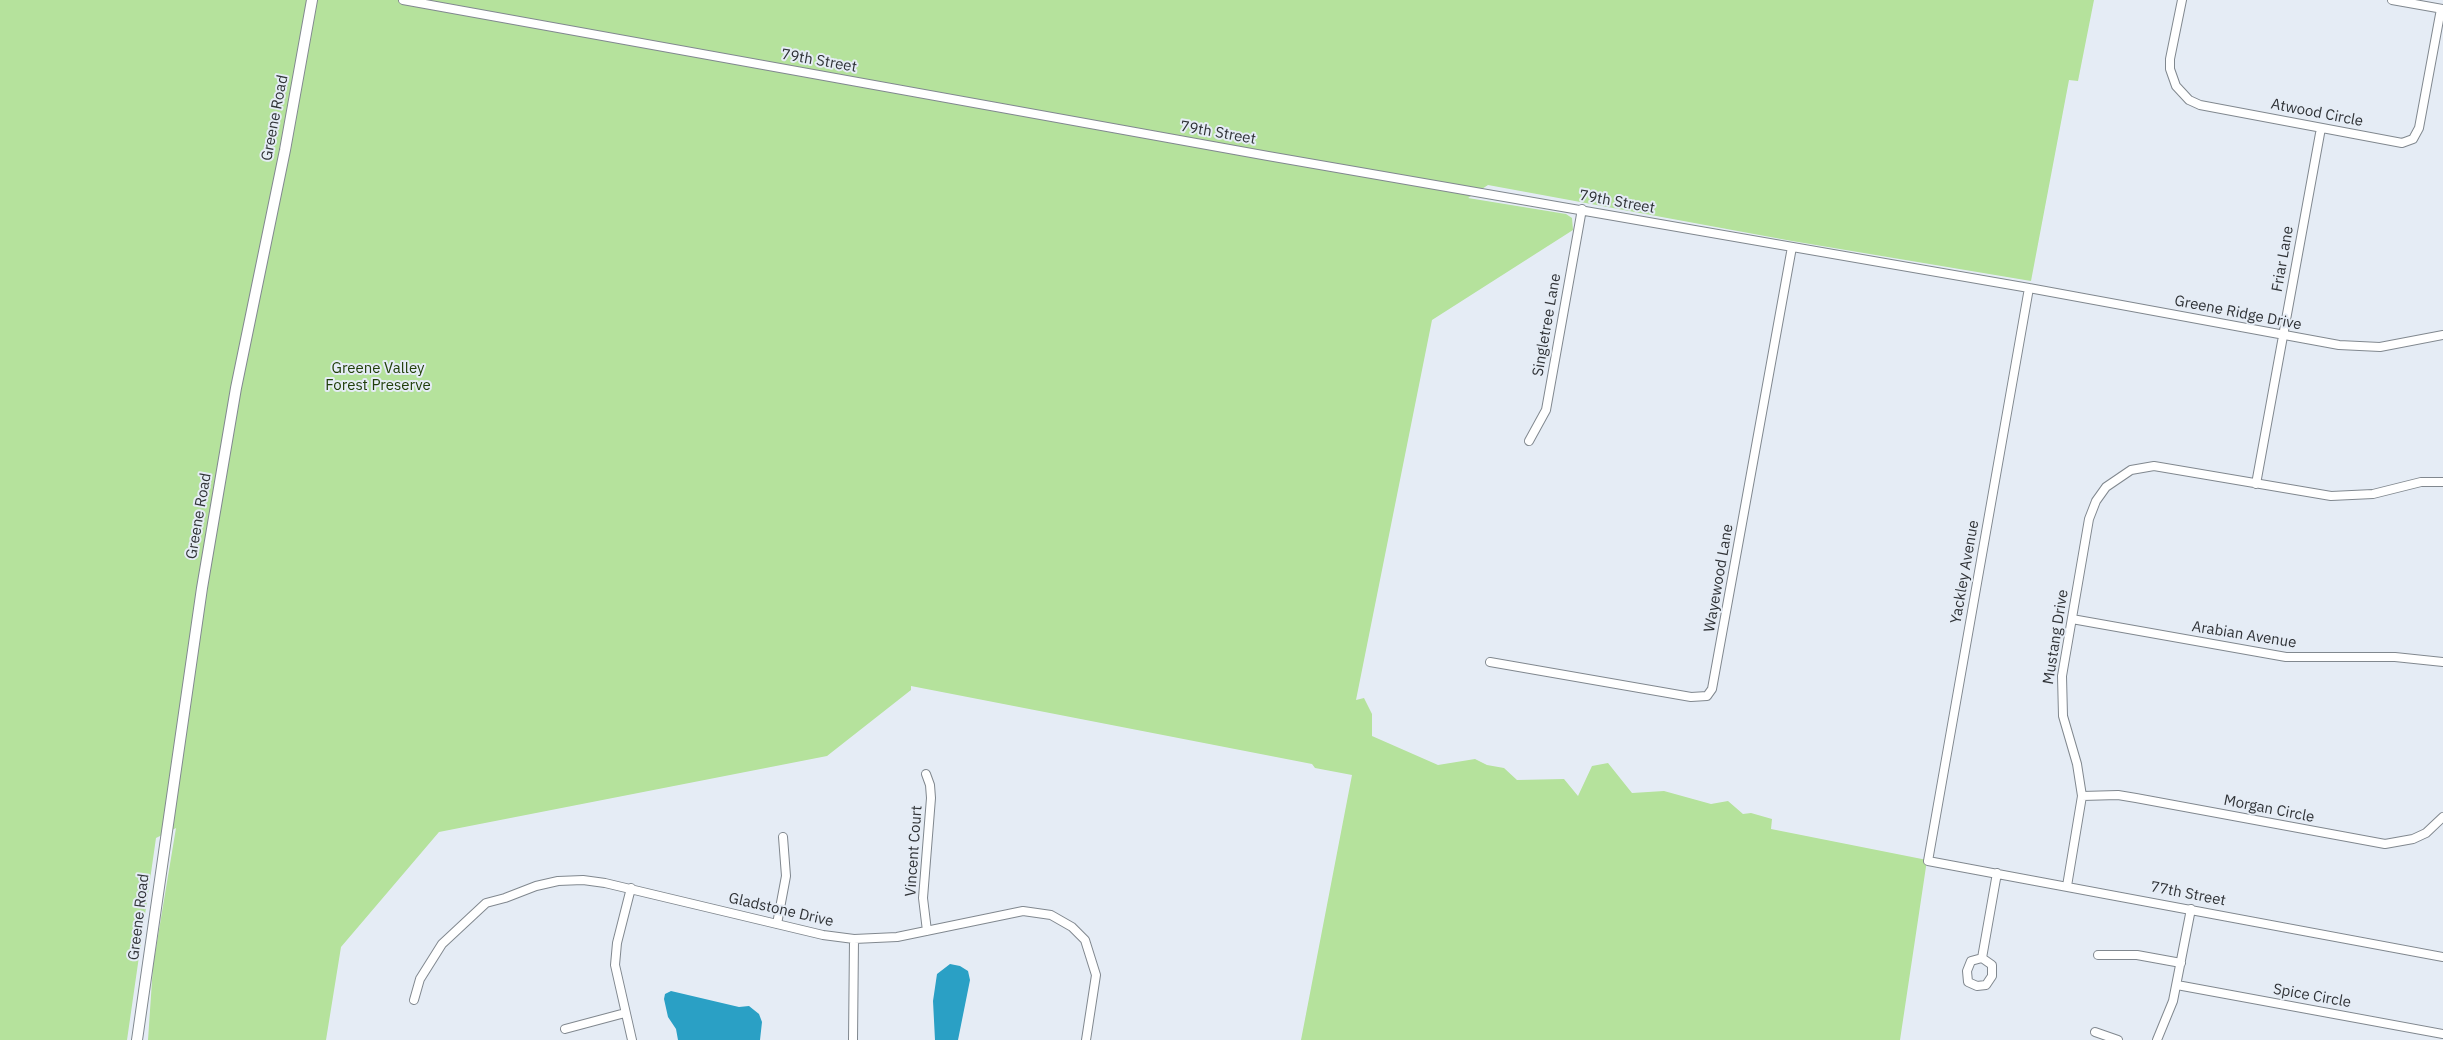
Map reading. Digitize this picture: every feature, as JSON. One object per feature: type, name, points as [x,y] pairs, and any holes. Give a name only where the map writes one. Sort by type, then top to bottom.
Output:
[{"type":"street","name":"Greene Road","points":[[137,1040],[202,588],[236,388],[285,150],[312,0]]},
{"type":"street","name":"79th Street","points":[[402,0],[1268,156],[2029,288]]},
{"type":"street","name":"Atwood Circle","points":[[2182,0],[2170,59],[2170,69],[2176,86],[2183,95],[2200,105],[2402,143],[2413,139],[2420,128],[2442,9]]},
{"type":"street","points":[[2392,0],[2442,9]]},
{"type":"street","name":"Friar Lane","points":[[2256,484],[2321,128]]},
{"type":"street","name":"Singletree Lane","points":[[1529,441],[1546,410],[1582,210]]},
{"type":"street","name":"Wayewood Lane","points":[[1490,662],[1691,697],[1707,696],[1712,689],[1792,247]]},
{"type":"street","name":"Greene Ridge Drive","points":[[2029,288],[2350,347],[2380,347],[2443,335]]},
{"type":"street","name":"Yackley Avenue","points":[[1928,860],[2029,288]]},
{"type":"street","name":"Mustang Drive","points":[[2067,886],[2082,796],[2079,774],[2065,727],[2061,704],[2062,676],[2089,520],[2096,501],[2106,487],[2123,474],[2144,467],[2164,467],[2256,484]]},
{"type":"street","points":[[2256,484],[2312,494],[2353,496],[2421,482],[2443,482]]},
{"type":"street","name":"Arabian Avenue","points":[[2072,619],[2269,655],[2312,658],[2395,657],[2443,662]]},
{"type":"street","name":"Vincent Court","points":[[926,774],[931,798],[923,898],[927,931]]},
{"type":"street","name":"Morgan Circle","points":[[2082,796],[2118,795],[2385,844],[2412,839],[2426,833],[2443,817]]},
{"type":"street","points":[[777,924],[786,876],[783,837]]},
{"type":"street","name":"77th Street","points":[[1928,860],[2443,957]]},
{"type":"street","points":[[1982,958],[1997,873]]},
{"type":"street","name":"Gladstone Drive","points":[[414,1000],[420,979],[442,944],[486,903],[536,886],[558,881],[594,881],[631,888],[823,935],[854,939],[878,939],[927,931],[1023,911],[1051,915],[1061,919],[1085,940],[1096,975],[1086,1040]]},
{"type":"street","points":[[631,888],[616,958],[617,978],[632,1040]]},
{"type":"street","points":[[2158,1040],[2170,1012],[2177,985],[2191,909]]},
{"type":"street","points":[[853,1040],[854,939]]},
{"type":"street","points":[[2098,956],[2137,955],[2181,963]]},
{"type":"street","name":"Spice Circle","points":[[2177,985],[2443,1034]]},
{"type":"street","points":[[565,1029],[625,1013]]},
{"type":"street","points":[[2095,1032],[2118,1040]]},
{"type":"green space","name":"Greene Valley Forest Preserve","points":[[0,0],[2094,0],[2078,81],[2069,80],[2031,281],[1792,241],[1488,185],[1468,198],[1566,214],[1572,218],[1573,230],[1432,320],[1356,700],[1364,698],[1372,714],[1372,736],[1438,765],[1475,759],[1487,765],[1504,768],[1517,780],[1564,779],[1578,796],[1592,766],[1608,763],[1632,793],[1664,791],[1711,804],[1728,801],[1743,814],[1751,813],[1772,819],[1771,829],[1927,860],[1900,1040],[1301,1040],[1352,775],[1315,768],[1312,764],[911,686],[911,690],[827,756],[439,832],[341,947],[326,1040],[148,1040],[153,966],[176,828],[156,838],[127,1040],[0,1040]]},
{"type":"water","points":[[950,964],[960,966],[968,971],[970,980],[958,1040],[935,1040],[933,1001],[937,974]]},
{"type":"water","points":[[671,991],[739,1007],[749,1006],[759,1014],[762,1022],[760,1040],[678,1040],[676,1029],[668,1017],[664,999],[665,994]]}]
